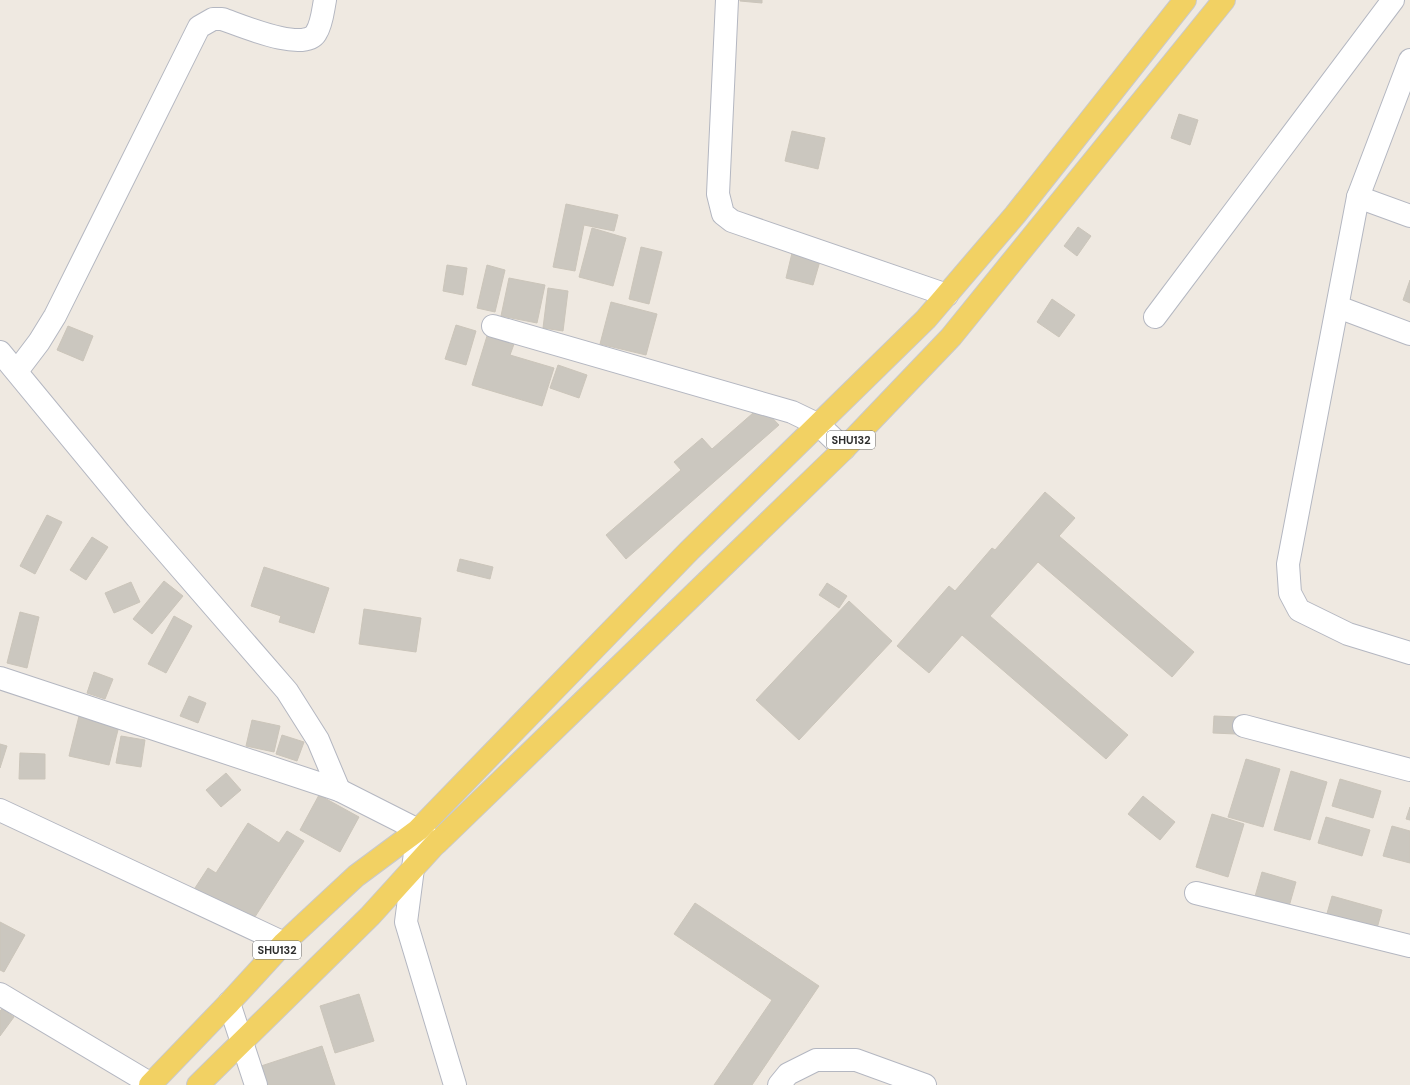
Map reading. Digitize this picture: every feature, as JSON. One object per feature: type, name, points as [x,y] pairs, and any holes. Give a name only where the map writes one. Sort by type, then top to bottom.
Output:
[{"type":"main road","name":"SHU132","points":[[150,1084],[229,1003],[284,943],[356,876],[418,830],[689,551],[926,319],[1015,215],[1185,0]]},
{"type":"main road","name":"SHU132","points":[[438,841],[844,448],[951,337],[1219,2]]},
{"type":"main road","points":[[198,1085],[370,916],[438,841]]},
{"type":"street","points":[[17,371],[39,342],[55,316],[199,27],[213,19],[222,19],[289,40],[309,39],[316,34],[325,0]]},
{"type":"street","points":[[728,0],[718,194],[723,214],[732,221],[947,295]]},
{"type":"street","points":[[1155,317],[1393,0]]},
{"type":"street","points":[[1410,60],[1358,197],[1288,564],[1290,593],[1299,610],[1348,634],[1410,653]]},
{"type":"street","points":[[1358,197],[1410,216]]},
{"type":"street","points":[[1338,307],[1410,334]]},
{"type":"street","points":[[494,326],[792,412],[819,425],[844,448]]},
{"type":"street","points":[[0,352],[137,518],[287,691],[318,740],[339,790]]},
{"type":"street","points":[[0,678],[339,790],[438,841]]},
{"type":"street","points":[[1244,726],[1410,770]]},
{"type":"street","points":[[0,810],[284,943]]},
{"type":"street","points":[[418,830],[406,922],[455,1085]]},
{"type":"street","points":[[1196,893],[1410,946]]},
{"type":"street","points":[[0,994],[150,1084]]},
{"type":"street","points":[[229,1003],[256,1085]]},
{"type":"street","points":[[779,1085],[788,1074],[816,1060],[856,1060],[925,1085]]},
{"type":"building","points":[[762,0],[762,3],[740,1]]},
{"type":"building","points":[[1179,114],[1198,120],[1190,145],[1171,138]]},
{"type":"building","points":[[792,131],[825,138],[818,169],[785,161]]},
{"type":"building","points":[[566,204],[618,215],[614,231],[584,225],[575,271],[553,267]]},
{"type":"building","points":[[1078,227],[1091,236],[1077,256],[1064,246]]},
{"type":"building","points":[[592,228],[626,238],[613,286],[579,277]]},
{"type":"building","points":[[641,247],[662,252],[649,304],[629,299]]},
{"type":"building","points":[[792,253],[820,261],[813,285],[786,278]]},
{"type":"building","points":[[447,265],[467,268],[463,295],[443,291]]},
{"type":"building","points":[[487,265],[505,270],[495,312],[477,308]]},
{"type":"building","points":[[509,278],[545,285],[537,323],[501,316]]},
{"type":"building","points":[[1410,280],[1410,303],[1403,300]]},
{"type":"building","points":[[548,288],[568,291],[563,331],[543,328]]},
{"type":"building","points":[[1052,299],[1075,315],[1059,337],[1037,322]]},
{"type":"building","points":[[611,302],[657,314],[646,355],[600,344]]},
{"type":"building","points":[[456,325],[476,331],[466,365],[445,359]]},
{"type":"building","points":[[68,326],[93,336],[83,361],[57,350]]},
{"type":"building","points":[[487,336],[514,344],[510,355],[554,368],[542,406],[472,385]]},
{"type":"building","points":[[558,365],[587,375],[579,398],[550,388]]},
{"type":"building","points":[[761,406],[779,425],[626,559],[606,535],[681,470],[674,462],[702,438],[712,449]]},
{"type":"building","points":[[1045,492],[1075,518],[1059,536],[1194,652],[1172,677],[1038,562],[990,616],[1128,735],[1106,759],[962,635],[929,673],[897,646],[949,586],[955,591],[992,548],[995,550]]},
{"type":"building","points":[[47,515],[62,522],[35,574],[20,566]]},
{"type":"building","points":[[92,537],[108,547],[86,580],[70,570]]},
{"type":"building","points":[[460,559],[493,567],[490,579],[457,571]]},
{"type":"building","points":[[264,567],[329,588],[314,633],[279,622],[281,616],[251,606]]},
{"type":"building","points":[[164,581],[183,596],[152,634],[133,619]]},
{"type":"building","points":[[131,582],[140,602],[114,613],[105,593]]},
{"type":"building","points":[[827,583],[847,596],[839,608],[819,595]]},
{"type":"building","points":[[849,601],[892,641],[799,740],[756,700]]},
{"type":"building","points":[[364,609],[421,618],[416,652],[359,644]]},
{"type":"building","points":[[20,612],[39,617],[27,668],[7,663]]},
{"type":"building","points":[[174,616],[192,626],[166,673],[148,664]]},
{"type":"building","points":[[94,672],[113,679],[105,699],[87,693]]},
{"type":"building","points":[[189,696],[206,703],[198,723],[180,716]]},
{"type":"building","points":[[79,716],[119,726],[109,765],[69,756]]},
{"type":"building","points":[[1214,716],[1237,717],[1236,734],[1213,733]]},
{"type":"building","points":[[252,720],[280,726],[274,752],[246,746]]},
{"type":"building","points":[[282,735],[304,742],[297,761],[276,754]]},
{"type":"building","points":[[121,736],[145,740],[141,767],[116,763]]},
{"type":"building","points":[[0,744],[7,746],[0,768]]},
{"type":"building","points":[[20,753],[45,754],[45,779],[19,779]]},
{"type":"building","points":[[1246,759],[1280,769],[1263,827],[1228,817]]},
{"type":"building","points":[[1291,771],[1327,782],[1310,840],[1274,830]]},
{"type":"building","points":[[226,773],[241,790],[221,807],[206,790]]},
{"type":"building","points":[[1340,779],[1381,791],[1373,818],[1332,806]]},
{"type":"building","points":[[319,795],[359,817],[340,852],[300,830]]},
{"type":"building","points":[[1143,796],[1175,822],[1160,840],[1128,814]]},
{"type":"building","points":[[1410,807],[1410,820],[1406,819]]},
{"type":"building","points":[[1212,814],[1244,824],[1228,877],[1196,867]]},
{"type":"building","points":[[1326,817],[1370,830],[1362,856],[1318,843]]},
{"type":"building","points":[[248,823],[279,843],[287,831],[304,841],[251,923],[195,888],[208,868],[216,873]]},
{"type":"building","points":[[1392,826],[1410,831],[1410,863],[1383,856]]},
{"type":"building","points":[[1262,872],[1296,882],[1288,910],[1254,900]]},
{"type":"building","points":[[1332,896],[1382,910],[1376,932],[1326,917]]},
{"type":"building","points":[[695,903],[819,986],[752,1085],[714,1085],[772,1000],[674,934]]},
{"type":"building","points":[[0,922],[25,935],[4,972],[0,970]]},
{"type":"building","points":[[359,994],[374,1041],[335,1053],[320,1006]]},
{"type":"building","points":[[2,1009],[14,1017],[0,1036],[0,1011]]},
{"type":"building","points":[[322,1046],[335,1085],[264,1085],[258,1067]]}]
